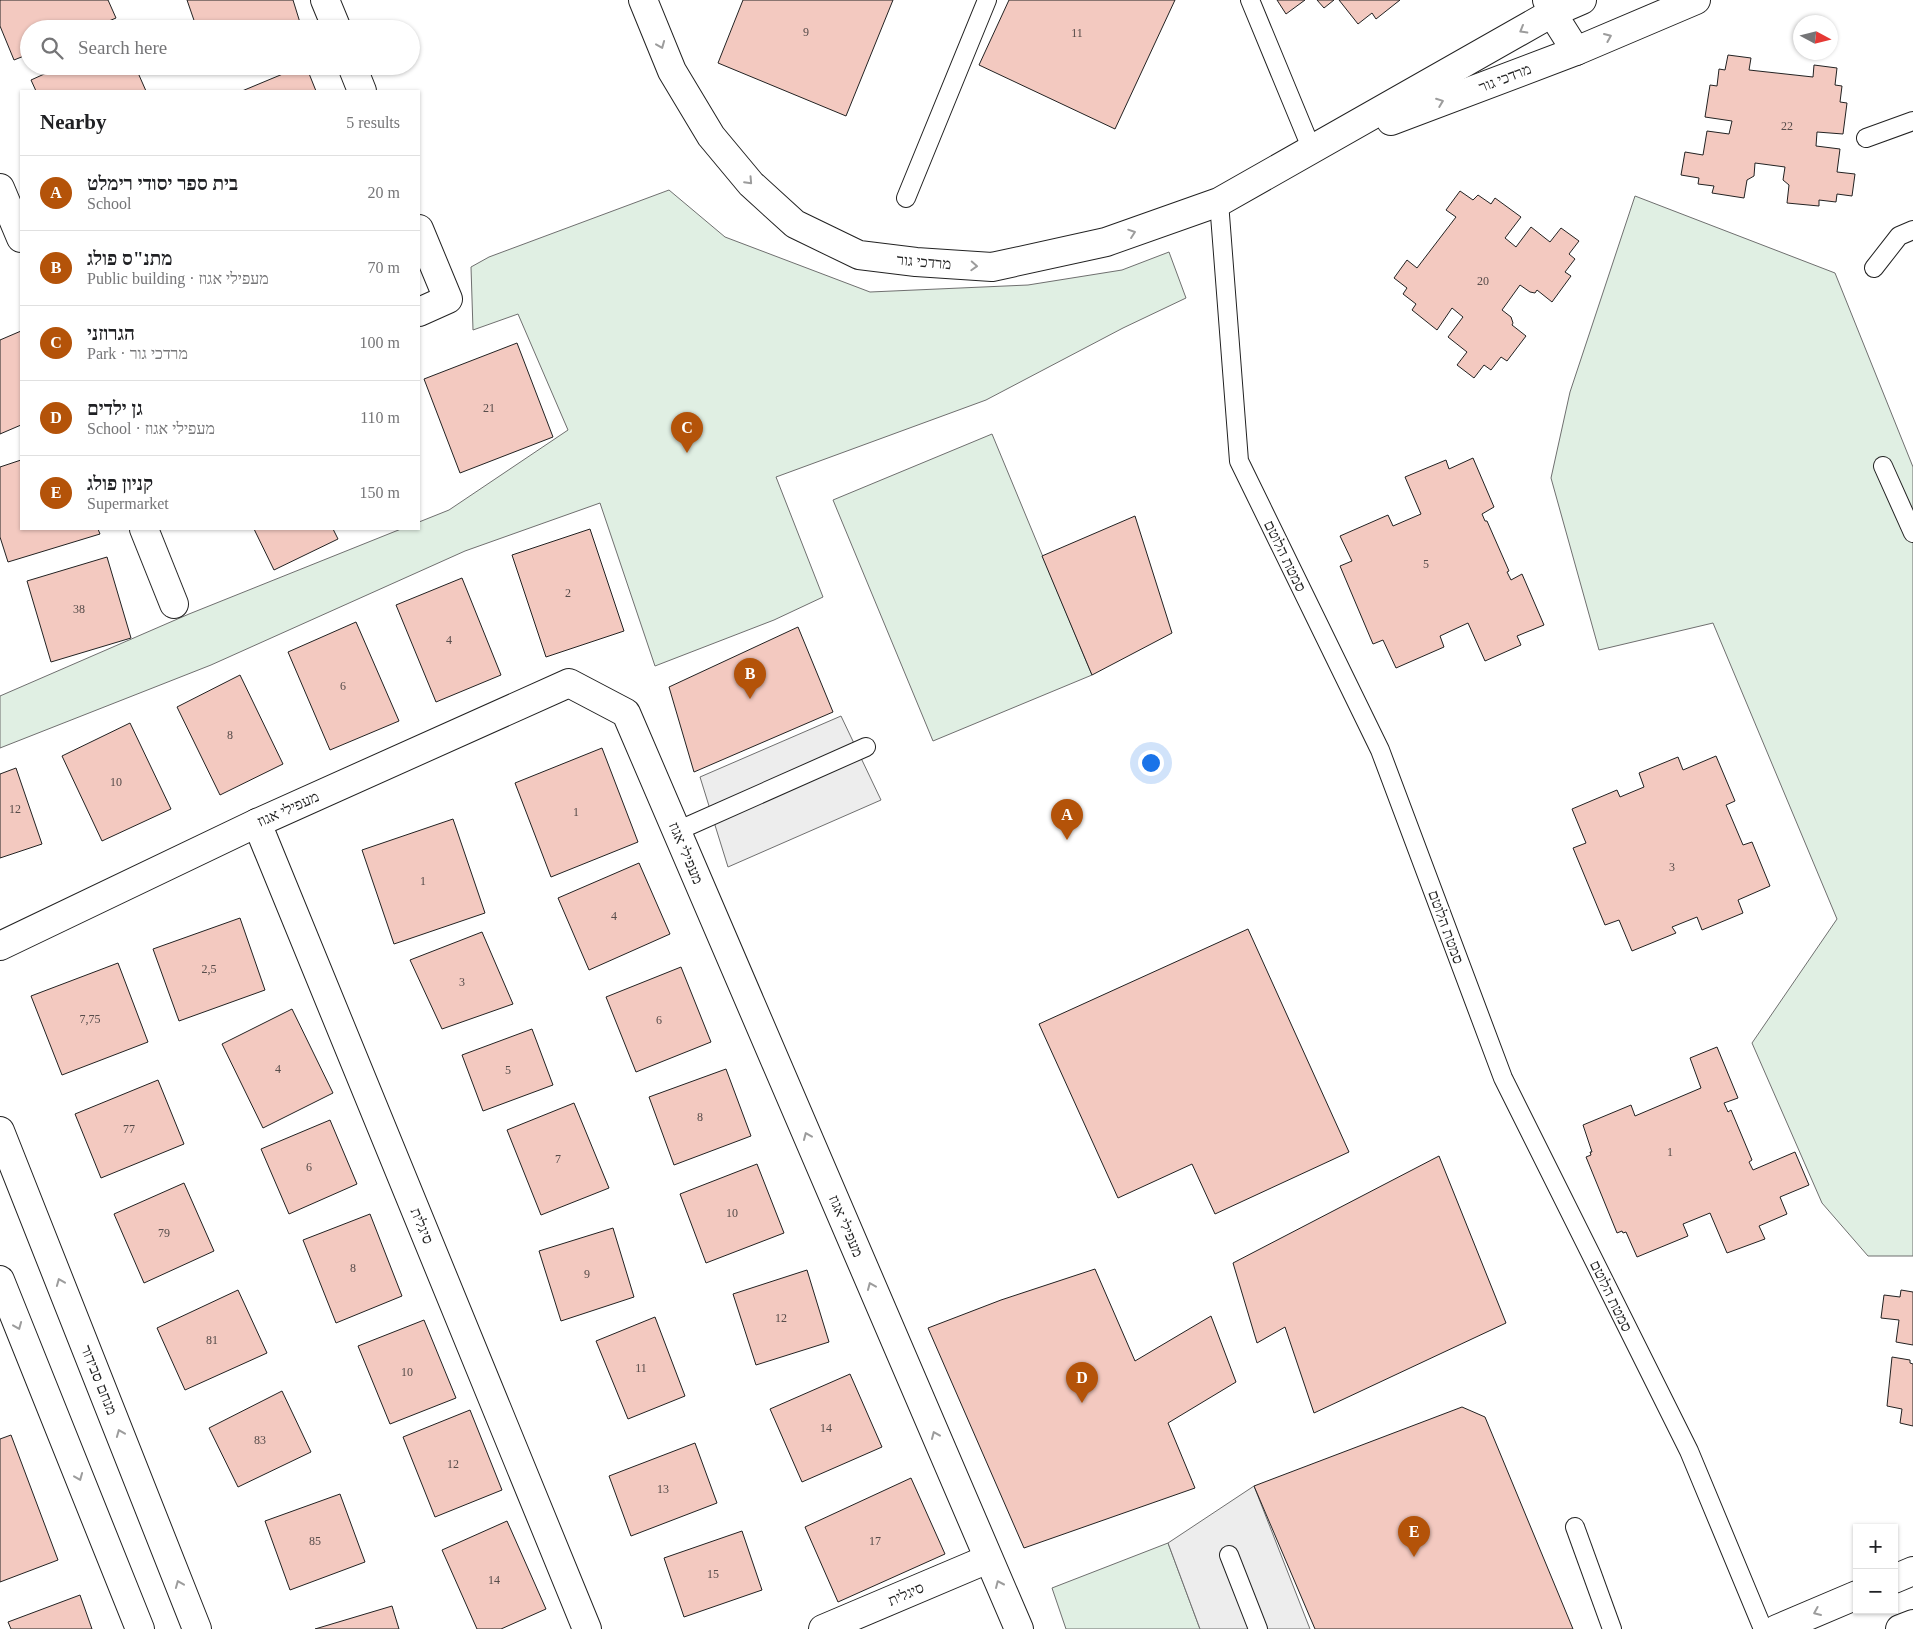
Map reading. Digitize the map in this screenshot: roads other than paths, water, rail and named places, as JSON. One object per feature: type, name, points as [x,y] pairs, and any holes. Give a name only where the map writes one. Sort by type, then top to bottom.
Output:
[{"type":"street","points":[[325,0],[333,20]]},
{"type":"street","name":"מרדכי גור","points":[[643,0],[672,71],[711,136],[751,184],[795,224],[859,255],[916,262],[992,267],[1106,242],[1219,202],[1312,150],[1549,6],[1582,0]]},
{"type":"street","name":"מרדכי גור","points":[[1312,150],[1576,51],[1696,0]]},
{"type":"street","points":[[1549,6],[1576,51]]},
{"type":"street","points":[[356,75],[362,90]]},
{"type":"street","points":[[0,188],[20,236]]},
{"type":"street","points":[[420,231],[448,299],[420,312]]},
{"type":"street","points":[[144,530],[174,604]]},
{"type":"street","name":"מעפילי אגוז","points":[[0,946],[257,823],[569,683],[626,713],[1019,1629]]},
{"type":"street","name":"סיגלית","points":[[257,823],[587,1629]]},
{"type":"street","name":"מנחם סבידור","points":[[0,1131],[197,1629]]},
{"type":"street","points":[[0,1280],[140,1629]]},
{"type":"street","name":"סיגלית","points":[[824,1629],[988,1559]]},
{"type":"street","points":[[1898,1577],[1913,1571]]},
{"type":"street","points":[[1776,1629],[1853,1597]]},
{"type":"street","points":[[1900,1629],[1913,1624]]},
{"type":"lane","points":[[906,198],[987,0]]},
{"type":"lane","points":[[1250,0],[1312,150]]},
{"type":"lane","points":[[1866,138],[1913,121]]},
{"type":"lane","name":"סמטת הלוטם","points":[[1219,202],[1239,461],[1380,750],[1502,1078],[1689,1451],[1763,1629]]},
{"type":"lane","points":[[1874,268],[1899,236],[1913,230]]},
{"type":"lane","points":[[1883,466],[1913,533]]},
{"type":"lane","points":[[677,831],[866,746]]},
{"type":"lane","points":[[1575,1527],[1612,1629]]},
{"type":"lane","points":[[1229,1555],[1258,1629]]},
{"type":"place","name":"הגרוזני","points":[[687,453]]},
{"type":"place","name":"מתנ\"ס פולג","points":[[750,699]]},
{"type":"place","name":"בית ספר יסודי רימלט","points":[[1067,840]]},
{"type":"place","name":"גן ילדים","points":[[1082,1403]]},
{"type":"place","name":"קניון פולג","points":[[1414,1557]]}]
